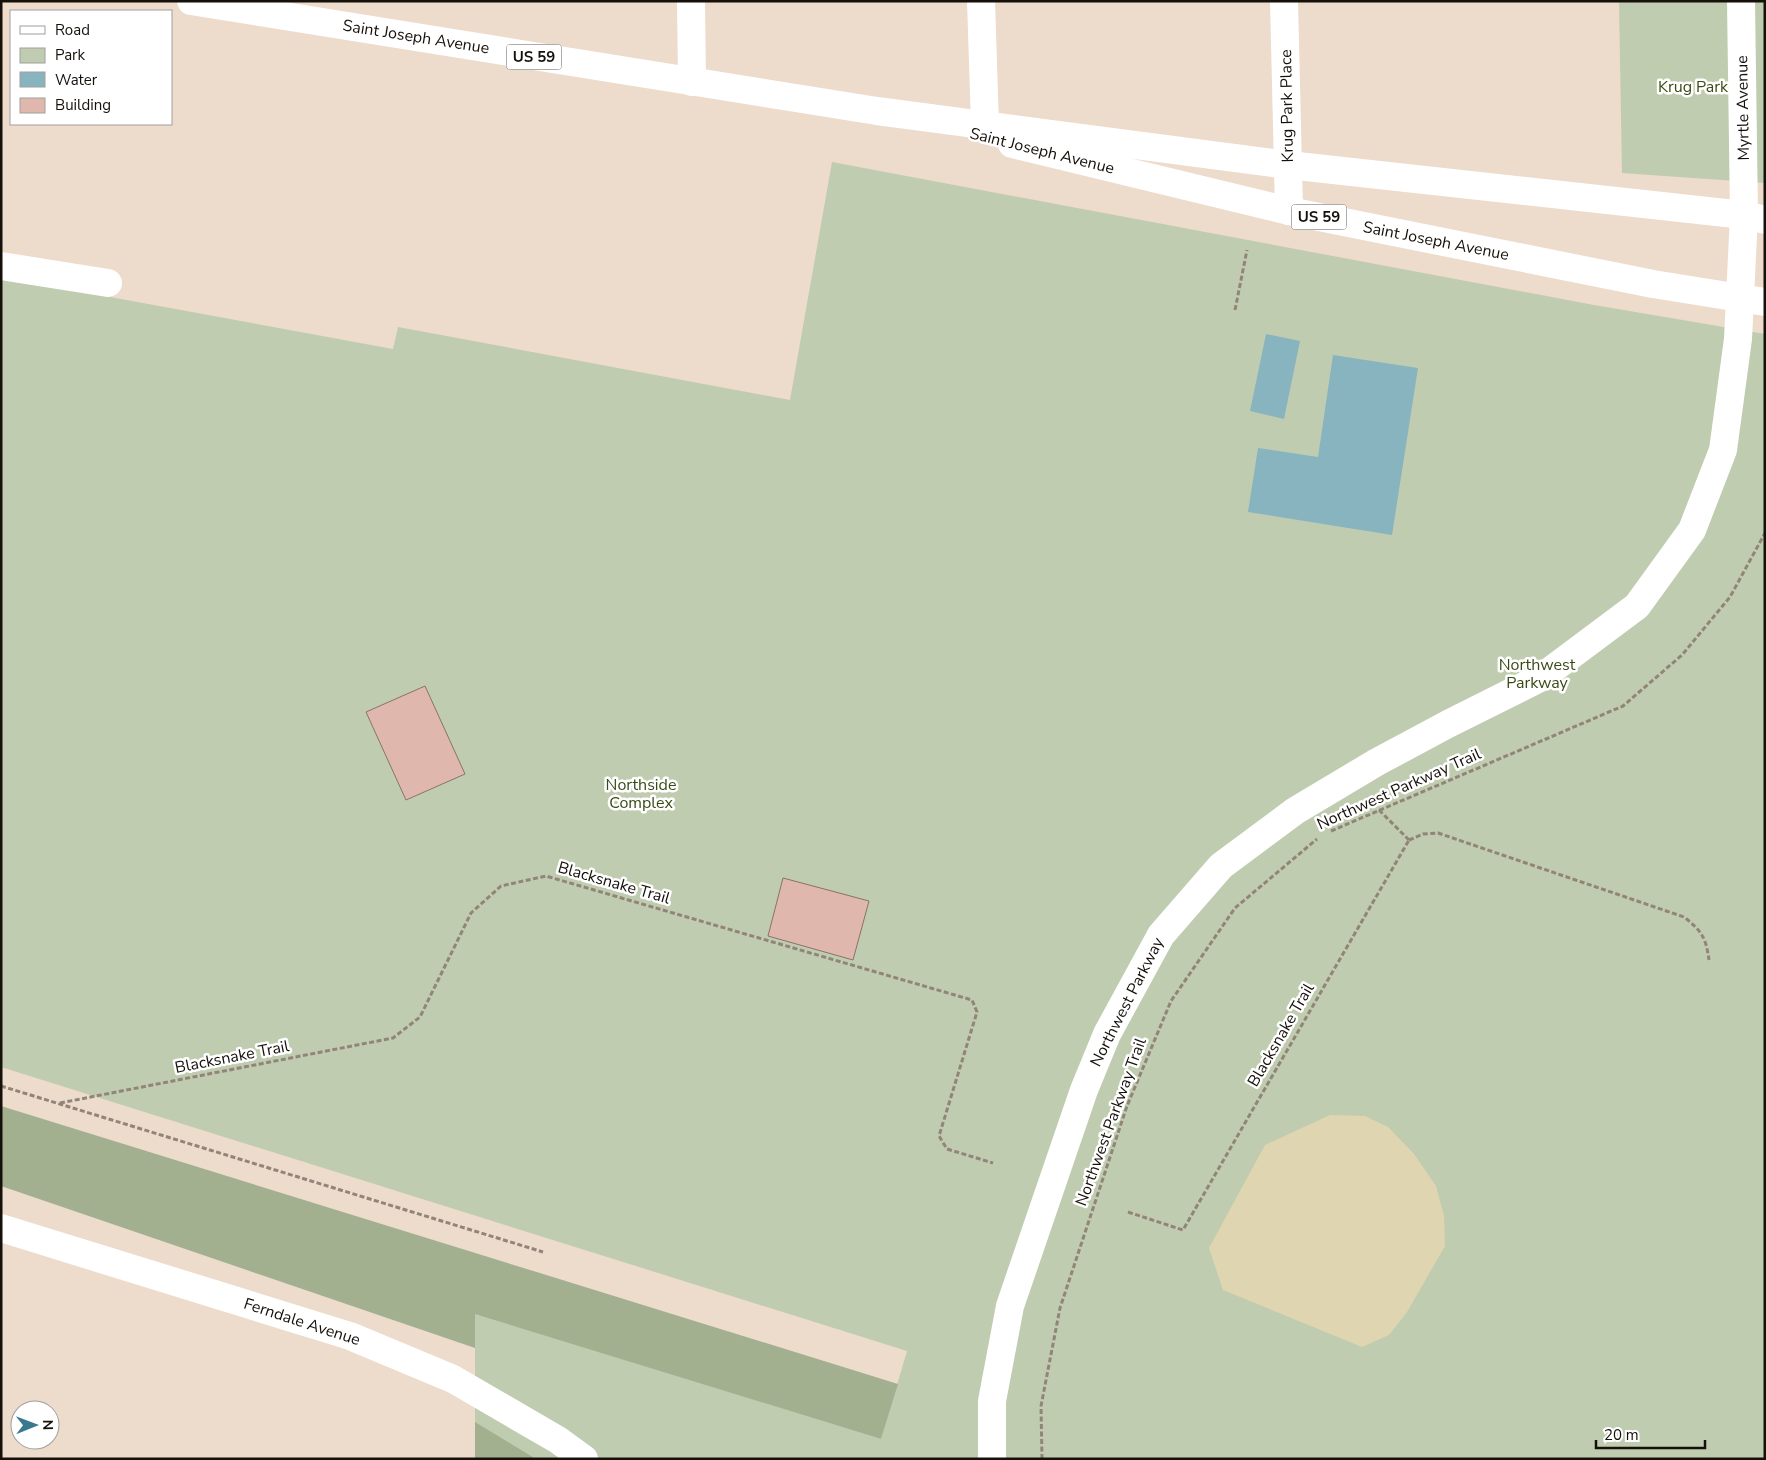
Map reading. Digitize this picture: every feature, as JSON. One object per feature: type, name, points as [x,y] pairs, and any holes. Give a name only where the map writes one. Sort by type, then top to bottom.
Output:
[{"type":"street","name":"Saint Joseph Avenue","points":[[191,1],[877,111],[1288,165],[1754,218]]},
{"type":"street","points":[[691,1],[692,82]]},
{"type":"street","points":[[981,1],[985,125]]},
{"type":"street","name":"Krug Park Place","points":[[1284,1],[1288,211]]},
{"type":"street","name":"Myrtle Avenue","points":[[1740,1],[1754,218],[1752,300]]},
{"type":"street","name":"Saint Joseph Avenue","points":[[877,111],[1288,211],[1653,284],[1752,300]]},
{"type":"street","points":[[1,266],[108,283]]},
{"type":"street","name":"Northwest Parkway","points":[[992,1459],[992,1401],[1013,1297],[1084,1090],[1107,1034],[1161,935],[1221,866],[1295,811],[1385,758],[1542,677],[1637,606],[1692,530],[1724,450],[1738,339],[1752,300]]},
{"type":"street","name":"Ferndale Avenue","points":[[1,1228],[350,1336],[453,1379],[558,1440],[584,1459]]},
{"type":"path","points":[[1235,310],[1248,250]]},
{"type":"path","name":"Northwest Parkway Trail","points":[[1042,1459],[1041,1406],[1060,1308],[1127,1106],[1171,1001],[1235,908],[1322,834],[1623,706],[1688,648],[1730,596],[1765,533]]},
{"type":"path","points":[[1379,810],[1409,840],[1423,834],[1438,833],[1684,917],[1697,927],[1707,943],[1709,960]]},
{"type":"path","name":"Blacksnake Trail","points":[[1128,1212],[1183,1230],[1409,840]]},
{"type":"path","name":"Blacksnake Trail","points":[[60,1103],[393,1038],[420,1017],[471,913],[501,886],[546,876],[972,1000],[977,1012],[939,1136],[947,1149],[993,1163]]},
{"type":"path","name":"Blacksnake Trail","points":[[1,1086],[542,1252]]},
{"type":"green space","name":"Krug Park","points":[[1619,1],[1765,1],[1765,183],[1622,173]]},
{"type":"green space","name":"Northside Complex","points":[[832,162],[1594,305],[1765,334],[1765,1459],[475,1459],[475,1313],[881,1439],[907,1351],[1,1067],[1,277],[393,349],[398,327],[790,400]]},
{"type":"green space","points":[[1,1106],[898,1384],[881,1439],[475,1314],[475,1348],[1,1186]]},
{"type":"green space","points":[[475,1422],[536,1459],[475,1459]]},
{"type":"sand","points":[[1330,1115],[1365,1116],[1388,1127],[1414,1154],[1436,1186],[1444,1216],[1445,1246],[1407,1312],[1389,1335],[1362,1347],[1223,1290],[1209,1248],[1265,1145]]},
{"type":"water","points":[[1266,334],[1300,341],[1284,419],[1250,411]]},
{"type":"water","points":[[1333,355],[1418,368],[1392,535],[1248,512],[1258,448],[1318,457]]},
{"type":"building","points":[[425,686],[465,774],[406,800],[366,712]]},
{"type":"building","points":[[783,878],[869,901],[853,960],[768,936]]}]
